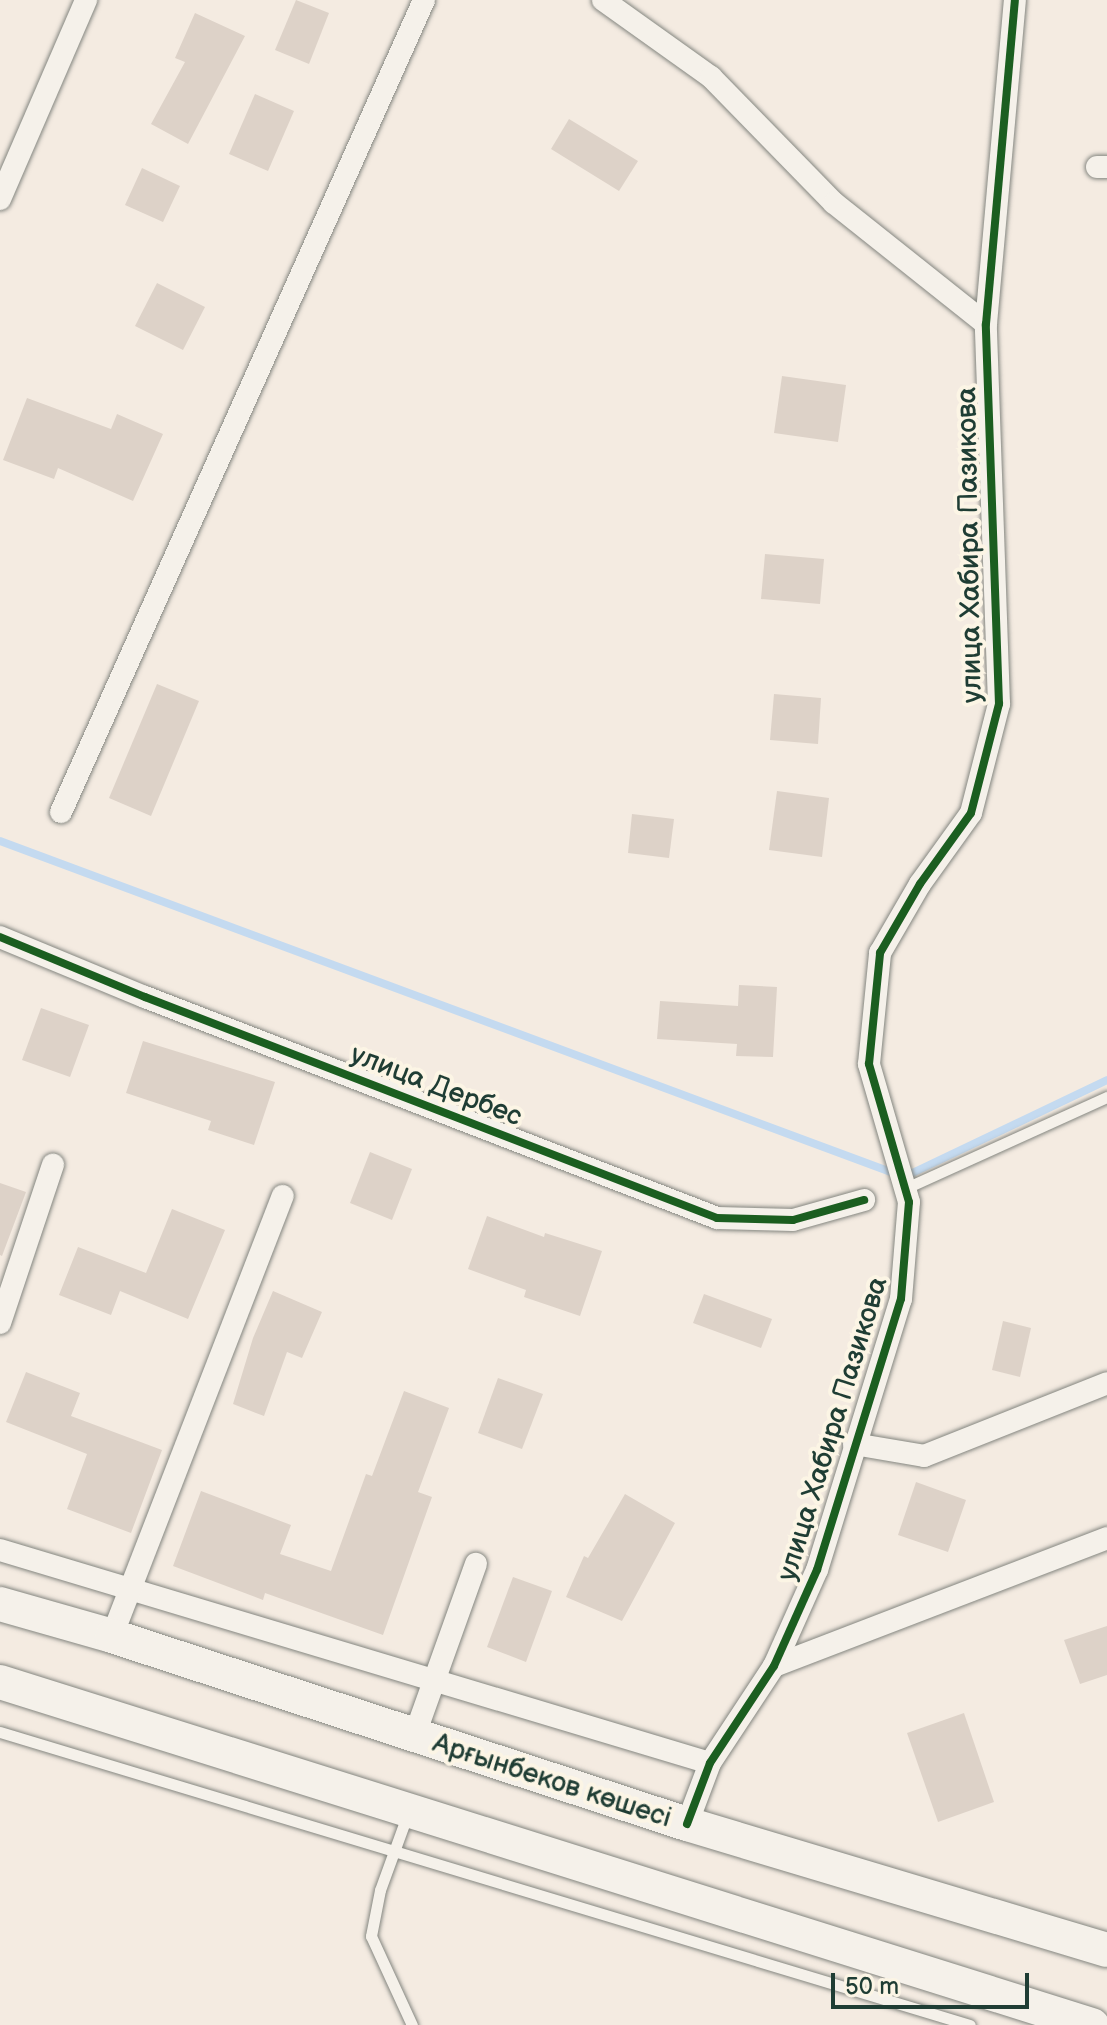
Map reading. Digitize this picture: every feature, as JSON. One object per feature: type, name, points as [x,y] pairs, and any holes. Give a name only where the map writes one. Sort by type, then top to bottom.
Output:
[{"type":"main road","name":"Арғынбеков көшесі","points":[[0,1604],[112,1636],[687,1824],[1107,1950]]},
{"type":"main road","points":[[0,1682],[1086,2024]]},
{"type":"street","points":[[0,199],[86,0]]},
{"type":"street","points":[[61,812],[424,0]]},
{"type":"street","points":[[603,0],[711,77],[834,203],[986,324]]},
{"type":"street","name":"улица Хабира Пазикова","points":[[687,1824],[710,1763],[774,1666],[817,1570],[901,1299],[909,1202],[869,1064],[880,953],[920,884],[971,813],[999,704],[986,324],[1015,0]]},
{"type":"street","name":"улица Дербес","points":[[0,937],[145,997],[717,1218],[793,1220],[864,1200]]},
{"type":"street","points":[[0,1323],[53,1165]]},
{"type":"street","points":[[112,1636],[283,1196]]},
{"type":"street","points":[[854,1444],[924,1456],[1107,1383]]},
{"type":"street","points":[[774,1666],[1107,1538]]},
{"type":"street","points":[[0,1550],[710,1763]]},
{"type":"street","points":[[414,1737],[476,1564]]},
{"type":"lane","points":[[906,1188],[1107,1097]]},
{"type":"lane","points":[[0,1732],[970,2025]]},
{"type":"lane","points":[[409,1811],[380,1890],[371,1936],[412,2025]]},
{"type":"building","points":[[296,0],[329,13],[309,64],[275,50]]},
{"type":"building","points":[[195,13],[245,36],[188,144],[151,124],[185,62],[175,58]]},
{"type":"building","points":[[255,94],[294,111],[268,171],[229,154]]},
{"type":"building","points":[[569,119],[638,161],[619,191],[551,149]]},
{"type":"building","points":[[142,168],[180,186],[163,222],[125,205]]},
{"type":"building","points":[[157,283],[205,307],[183,350],[135,326]]},
{"type":"building","points":[[782,376],[846,385],[838,442],[774,433]]},
{"type":"building","points":[[27,398],[111,429],[117,414],[163,434],[133,501],[58,468],[54,479],[3,460]]},
{"type":"building","points":[[765,554],[824,559],[820,604],[761,599]]},
{"type":"building","points":[[157,684],[199,701],[151,816],[109,798]]},
{"type":"building","points":[[774,694],[821,698],[818,744],[770,740]]},
{"type":"building","points":[[777,791],[829,798],[822,857],[769,850]]},
{"type":"building","points":[[632,814],[674,819],[669,858],[628,853]]},
{"type":"building","points":[[739,985],[777,987],[773,1057],[736,1056],[737,1044],[657,1039],[660,1001],[738,1006]]},
{"type":"building","points":[[41,1008],[89,1025],[70,1077],[22,1060]]},
{"type":"building","points":[[143,1041],[275,1082],[254,1145],[208,1130],[211,1121],[126,1093]]},
{"type":"building","points":[[370,1152],[412,1169],[392,1220],[350,1203]]},
{"type":"building","points":[[0,1183],[26,1192],[2,1256],[0,1255]]},
{"type":"building","points":[[172,1209],[225,1230],[188,1319],[120,1291],[111,1315],[59,1295],[78,1247],[146,1273]]},
{"type":"building","points":[[487,1216],[544,1237],[545,1233],[602,1251],[580,1316],[524,1297],[526,1290],[468,1269]]},
{"type":"building","points":[[273,1291],[322,1312],[302,1358],[287,1352],[264,1416],[233,1404],[253,1338]]},
{"type":"building","points":[[704,1294],[772,1319],[761,1348],[693,1323]]},
{"type":"building","points":[[1003,1321],[1031,1328],[1020,1377],[992,1370]]},
{"type":"building","points":[[26,1372],[80,1393],[71,1416],[162,1450],[131,1533],[67,1509],[87,1454],[6,1422]]},
{"type":"building","points":[[498,1378],[543,1394],[522,1449],[478,1433]]},
{"type":"building","points":[[404,1391],[449,1408],[418,1492],[432,1497],[383,1635],[265,1593],[263,1600],[173,1566],[201,1491],[291,1525],[280,1554],[331,1571],[366,1474],[372,1476]]},
{"type":"building","points":[[916,1482],[966,1500],[948,1552],[898,1535]]},
{"type":"building","points":[[625,1494],[675,1523],[622,1621],[566,1597],[584,1556],[588,1558]]},
{"type":"building","points":[[513,1577],[552,1591],[526,1662],[487,1647]]},
{"type":"building","points":[[1107,1626],[1107,1675],[1080,1684],[1064,1640]]},
{"type":"building","points":[[964,1713],[994,1802],[938,1822],[907,1733]]},
{"type":"waterway","points":[[0,841],[904,1177],[1107,1080]]},
{"type":"cycle path","points":[[687,1824],[710,1763],[774,1666],[817,1570],[901,1299],[909,1202],[869,1064],[880,953],[920,884],[971,813],[999,704],[986,324],[1015,0]]},
{"type":"cycle path","points":[[0,937],[145,997],[717,1218],[793,1220],[864,1200]]}]
